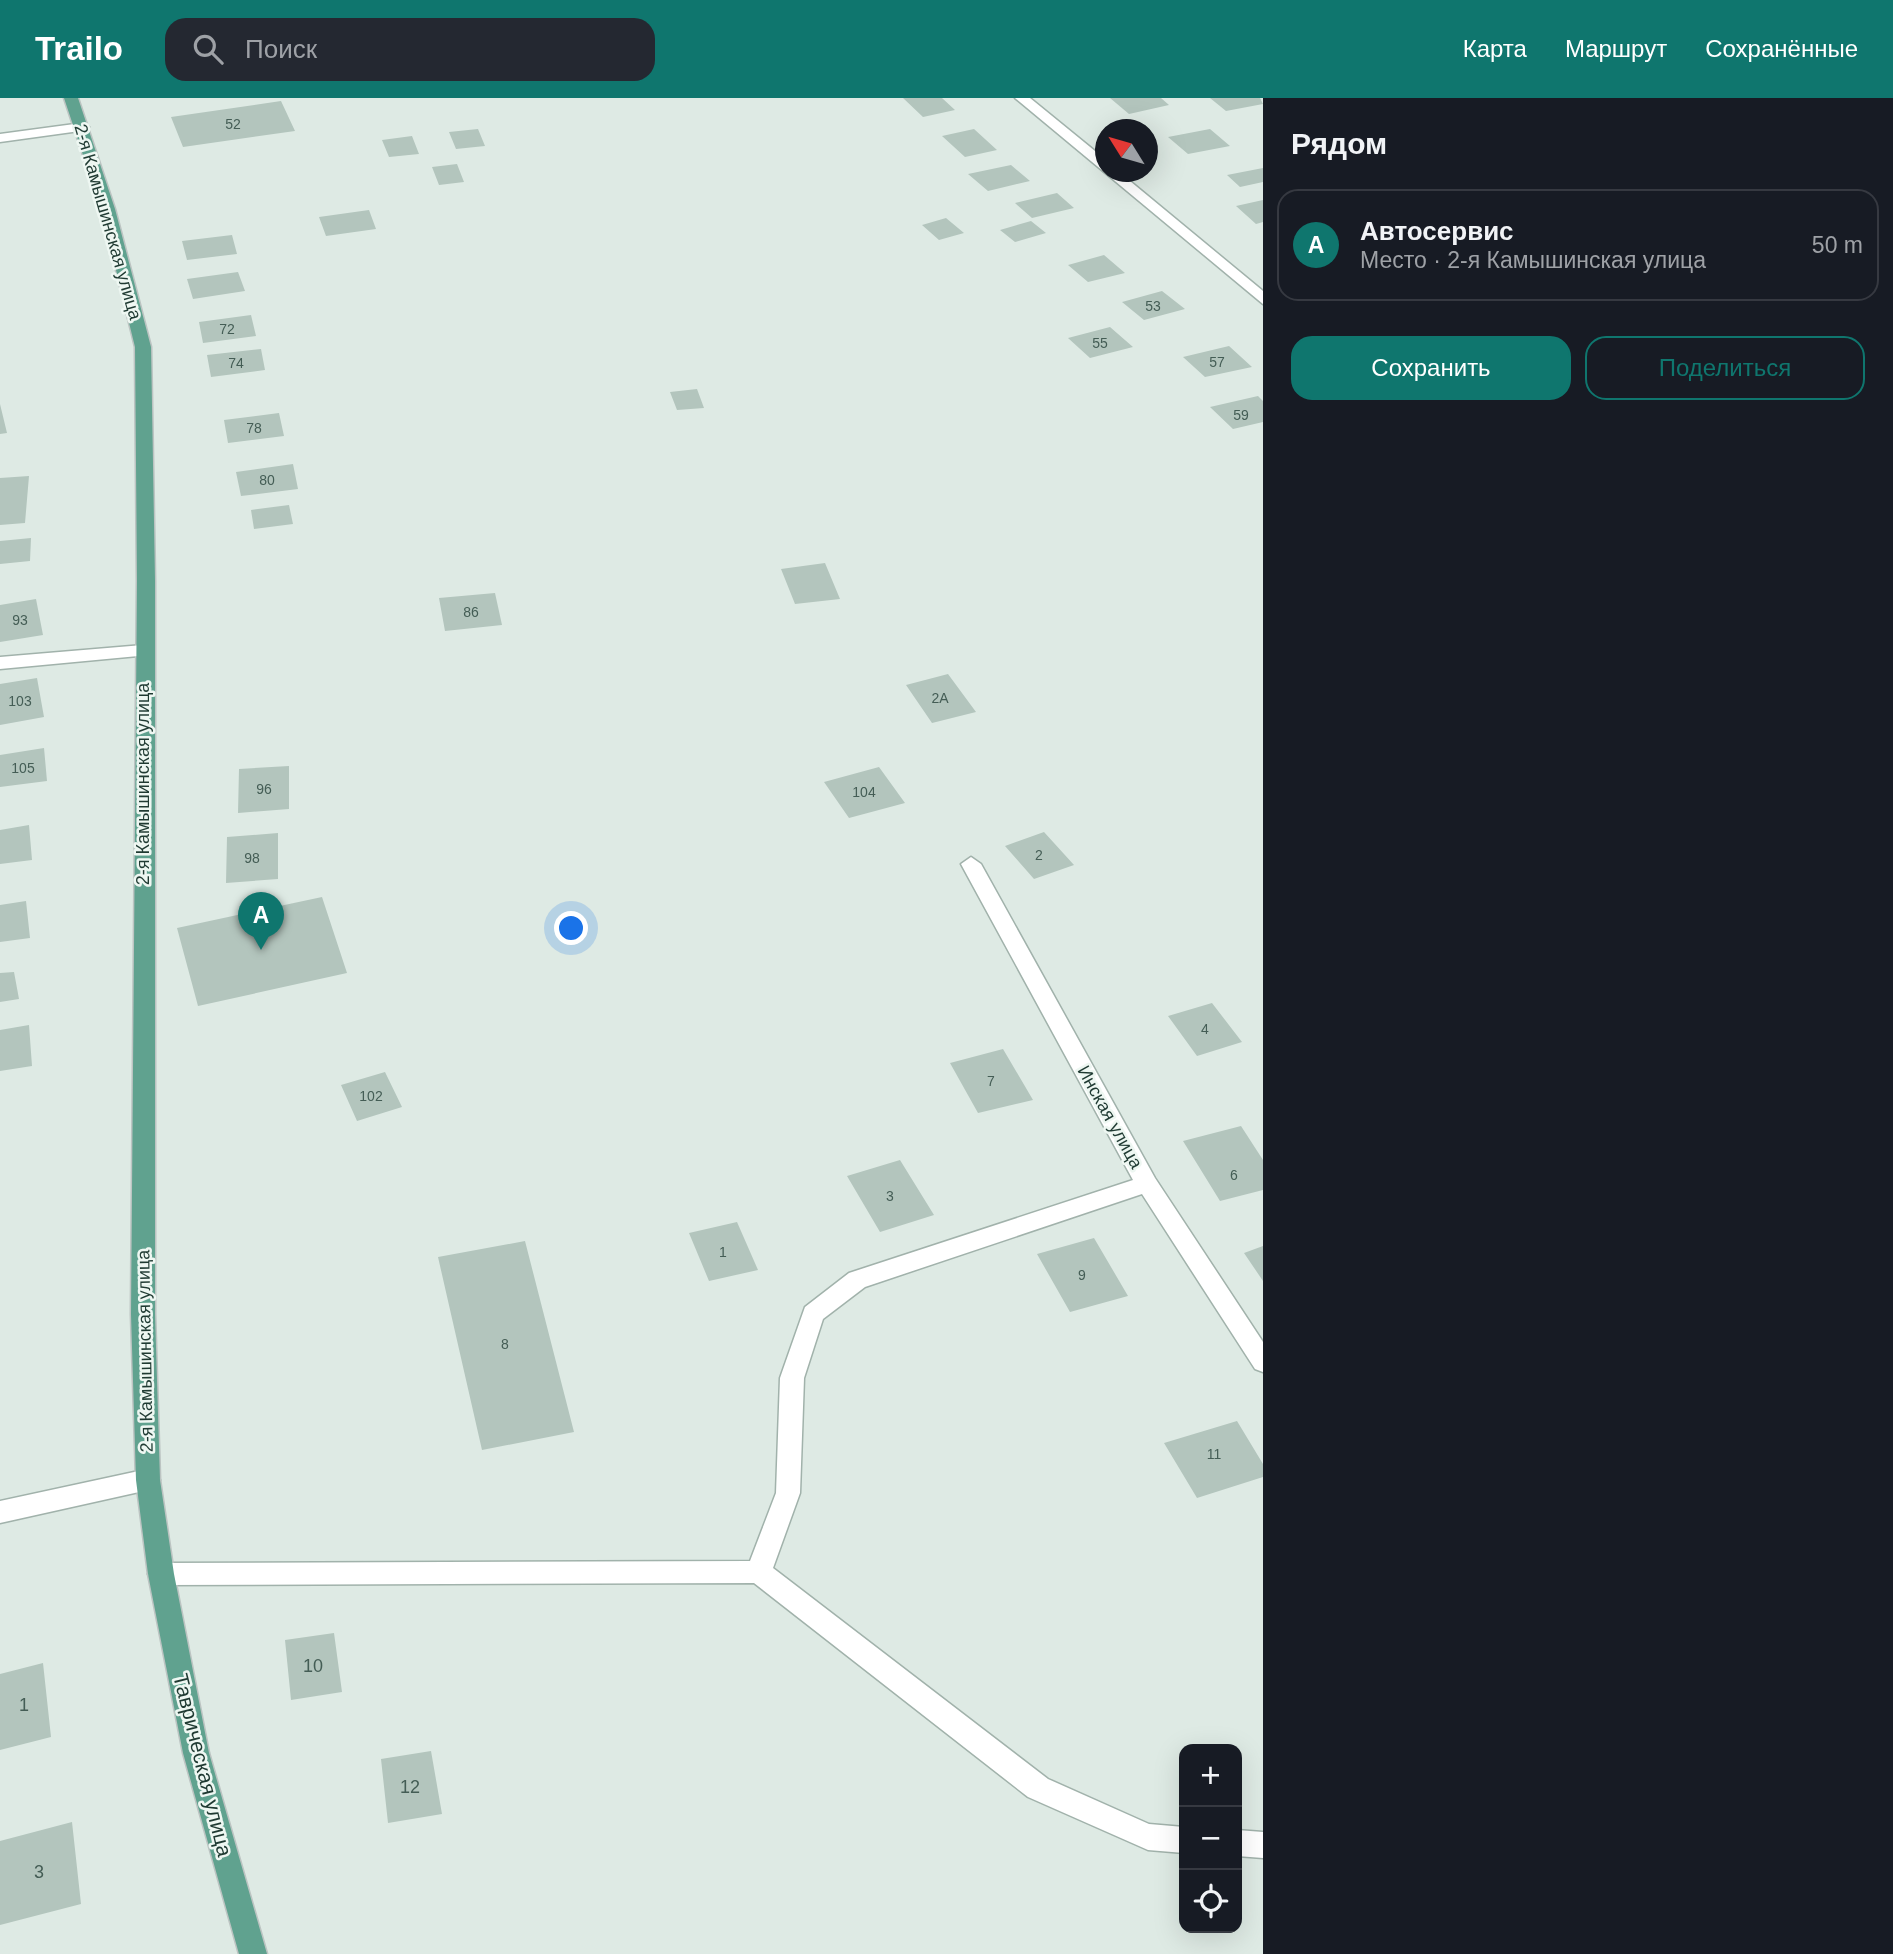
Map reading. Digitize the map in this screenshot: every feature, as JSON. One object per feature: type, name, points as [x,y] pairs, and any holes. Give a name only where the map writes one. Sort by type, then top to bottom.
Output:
[{"type":"main road","name":"2-я Камышинская улица","points":[[71,98],[107,209],[143,347],[146,581],[143,651],[143,1314],[148,1480],[161,1574]]},
{"type":"main road","name":"Таврическая улица","points":[[161,1574],[196,1753],[253,1954]]},
{"type":"street","points":[[1022,98],[1095,159]]},
{"type":"street","points":[[0,138],[82,127]]},
{"type":"street","points":[[1123,182],[1263,299]]},
{"type":"street","points":[[0,663],[143,651]]},
{"type":"street","name":"Инская улица","points":[[971,864],[1147,1184],[1263,1362]]},
{"type":"street","points":[[759,1572],[788,1493],[792,1378],[813,1314],[857,1280],[1147,1184]]},
{"type":"street","points":[[0,1513],[148,1480]]},
{"type":"street","points":[[161,1574],[759,1572],[1038,1788],[1148,1837],[1179,1840]]},
{"type":"street","points":[[1242,1843],[1263,1845]]},
{"type":"building","points":[[903,98],[942,98],[955,110],[923,117]]},
{"type":"building","points":[[1110,98],[1161,98],[1169,105],[1129,114]]},
{"type":"building","points":[[1210,98],[1260,98],[1263,104],[1226,111]]},
{"type":"building","points":[[281,101],[295,131],[183,147],[171,117]]},
{"type":"building","points":[[478,129],[485,146],[456,149],[449,132]]},
{"type":"building","points":[[974,129],[997,150],[965,157],[942,136]]},
{"type":"building","points":[[1210,129],[1230,146],[1188,154],[1168,137]]},
{"type":"building","points":[[412,136],[419,154],[389,157],[382,140]]},
{"type":"building","points":[[457,164],[464,182],[439,185],[432,167]]},
{"type":"building","points":[[1011,165],[1030,181],[988,191],[968,174]]},
{"type":"building","points":[[1263,168],[1263,182],[1240,187],[1227,175]]},
{"type":"building","points":[[1057,193],[1074,208],[1032,218],[1015,203]]},
{"type":"building","points":[[1263,200],[1263,222],[1256,224],[1236,206]]},
{"type":"building","points":[[369,210],[376,229],[326,236],[319,217]]},
{"type":"building","points":[[946,218],[964,233],[939,240],[922,225]]},
{"type":"building","points":[[1031,221],[1046,233],[1015,242],[1000,230]]},
{"type":"building","points":[[232,235],[237,254],[187,260],[182,241]]},
{"type":"building","points":[[1104,255],[1125,273],[1088,282],[1068,265]]},
{"type":"building","points":[[238,272],[245,291],[193,299],[187,279]]},
{"type":"building","points":[[1162,291],[1185,309],[1144,320],[1122,302]]},
{"type":"building","points":[[251,315],[256,336],[203,343],[199,322]]},
{"type":"building","points":[[1110,327],[1133,347],[1090,358],[1068,338]]},
{"type":"building","points":[[1229,346],[1252,367],[1205,377],[1183,357]]},
{"type":"building","points":[[261,349],[265,370],[211,377],[207,355]]},
{"type":"building","points":[[697,389],[704,408],[677,410],[670,392]]},
{"type":"building","points":[[1258,396],[1263,401],[1263,422],[1233,429],[1210,407]]},
{"type":"building","points":[[0,404],[7,433],[0,434]]},
{"type":"building","points":[[279,413],[284,436],[228,443],[224,420]]},
{"type":"building","points":[[293,464],[298,489],[241,496],[236,472]]},
{"type":"building","points":[[29,476],[25,523],[0,525],[0,478]]},
{"type":"building","points":[[289,505],[293,524],[254,529],[251,510]]},
{"type":"building","points":[[31,538],[30,561],[0,564],[0,541]]},
{"type":"building","points":[[825,563],[840,599],[795,604],[781,569]]},
{"type":"building","points":[[495,593],[502,625],[445,631],[439,598]]},
{"type":"building","points":[[36,599],[43,635],[0,642],[0,605]]},
{"type":"building","points":[[948,674],[976,712],[932,723],[906,685]]},
{"type":"building","points":[[37,678],[44,717],[0,725],[0,684]]},
{"type":"building","points":[[44,748],[47,781],[0,787],[0,755]]},
{"type":"building","points":[[289,766],[289,809],[238,813],[239,769]]},
{"type":"building","points":[[879,767],[905,803],[849,818],[824,782]]},
{"type":"building","points":[[29,825],[32,860],[0,864],[0,830]]},
{"type":"building","points":[[1044,832],[1074,865],[1034,879],[1005,846]]},
{"type":"building","points":[[278,833],[278,879],[226,883],[227,837]]},
{"type":"building","points":[[322,897],[347,973],[198,1006],[177,928]]},
{"type":"building","points":[[26,901],[30,938],[0,942],[0,905]]},
{"type":"building","points":[[14,972],[19,999],[0,1002],[0,973]]},
{"type":"building","points":[[1212,1003],[1242,1042],[1197,1056],[1168,1016]]},
{"type":"building","points":[[29,1025],[32,1066],[0,1071],[0,1030]]},
{"type":"building","points":[[1003,1049],[1033,1100],[978,1113],[950,1063]]},
{"type":"building","points":[[385,1072],[402,1107],[357,1121],[341,1085]]},
{"type":"building","points":[[1241,1126],[1263,1160],[1263,1190],[1220,1201],[1183,1141]]},
{"type":"building","points":[[900,1160],[934,1215],[880,1232],[847,1176]]},
{"type":"building","points":[[737,1222],[758,1270],[709,1281],[689,1233]]},
{"type":"building","points":[[1094,1238],[1128,1296],[1070,1312],[1037,1254]]},
{"type":"building","points":[[525,1241],[574,1432],[482,1450],[438,1257]]},
{"type":"building","points":[[1263,1246],[1263,1281],[1244,1253]]},
{"type":"building","points":[[1237,1421],[1263,1464],[1263,1477],[1197,1498],[1164,1443]]},
{"type":"building","points":[[334,1633],[342,1692],[291,1700],[285,1640]]},
{"type":"building","points":[[43,1663],[51,1737],[0,1750],[0,1674]]},
{"type":"building","points":[[431,1751],[442,1814],[388,1823],[381,1759]]},
{"type":"building","points":[[72,1822],[81,1904],[0,1925],[0,1841]]},
{"type":"place","name":"Автосервис","points":[[261,950]]}]
